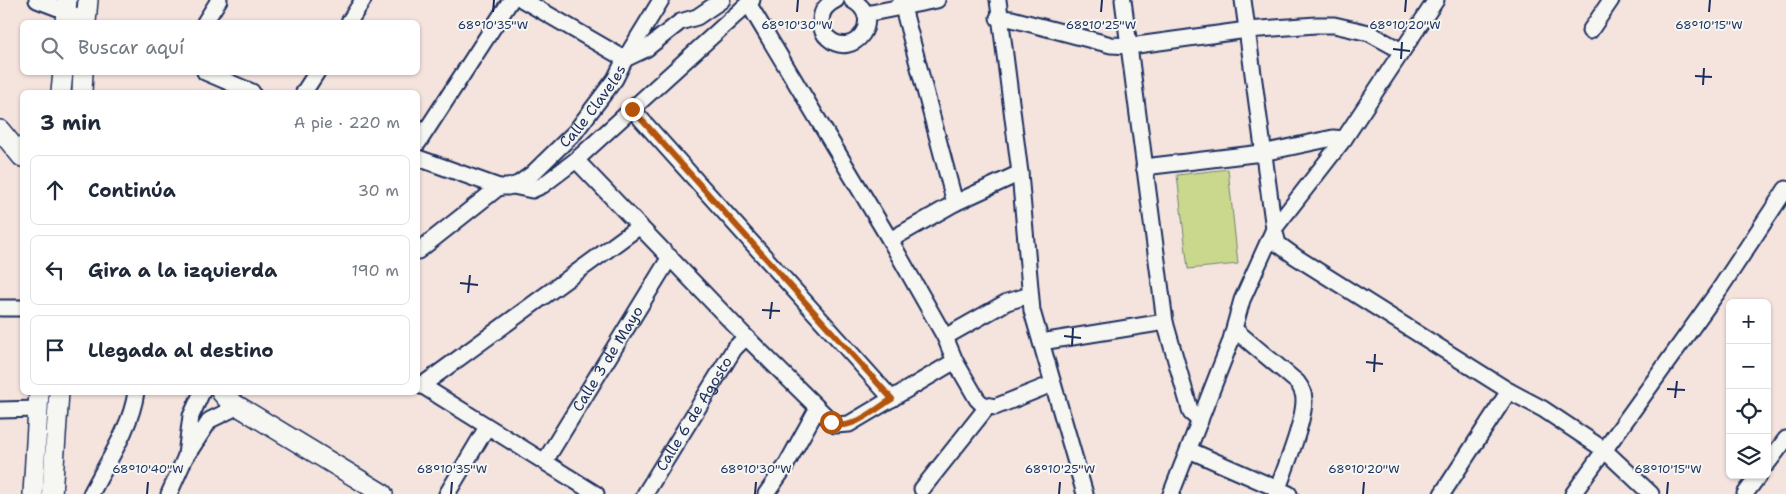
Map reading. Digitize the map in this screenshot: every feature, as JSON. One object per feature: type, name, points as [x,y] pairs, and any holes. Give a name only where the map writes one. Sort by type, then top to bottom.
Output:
[{"type":"street","points":[[37,0],[66,11],[82,20]]},
{"type":"street","points":[[86,20],[88,0]]},
{"type":"street","points":[[206,20],[219,0]]},
{"type":"street","points":[[350,20],[363,0]]},
{"type":"street","points":[[420,140],[510,0]]},
{"type":"street","points":[[523,0],[625,59],[646,49],[680,22],[697,17],[722,0]]},
{"type":"street","name":"Calle Claveles","points":[[420,250],[506,186],[532,174],[574,132],[615,79],[661,0]]},
{"type":"street","points":[[832,1],[821,15],[820,23],[827,37],[841,44],[856,41],[866,29],[866,14],[852,0]]},
{"type":"street","points":[[866,14],[902,4],[937,0]]},
{"type":"street","points":[[998,0],[998,18],[1020,173],[1030,295],[1052,384],[1085,494]]},
{"type":"street","points":[[1123,0],[1165,322],[1191,414],[1200,421]]},
{"type":"street","points":[[1243,0],[1262,153],[1278,244],[1604,449],[1652,494]]},
{"type":"street","points":[[1171,494],[1234,330],[1242,300],[1274,229],[1344,139],[1402,51],[1429,14],[1436,0]]},
{"type":"street","points":[[1590,31],[1611,0]]},
{"type":"street","points":[[420,159],[506,186],[532,190],[543,185],[576,160],[750,2],[890,240],[945,337],[955,361],[977,399],[982,404],[995,407],[1052,384]]},
{"type":"street","points":[[902,4],[955,203]]},
{"type":"street","points":[[697,17],[711,39]]},
{"type":"street","points":[[998,18],[1012,19],[1111,45],[1130,46],[1247,30],[1316,24],[1334,25],[1377,36],[1402,51]]},
{"type":"street","points":[[61,90],[63,75]]},
{"type":"street","points":[[82,90],[83,75]]},
{"type":"street","points":[[209,75],[228,88]]},
{"type":"street","points":[[305,90],[315,75]]},
{"type":"street","points":[[632,109],[892,399]]},
{"type":"street","points":[[0,130],[20,155]]},
{"type":"street","points":[[1144,167],[1262,153],[1333,138],[1344,139]]},
{"type":"street","points":[[576,160],[816,409],[835,425],[844,426],[955,361]]},
{"type":"street","points":[[890,240],[955,203],[1020,173]]},
{"type":"street","points":[[1573,494],[1719,290],[1786,189]]},
{"type":"street","points":[[420,383],[640,226]]},
{"type":"street","name":"Calle 3 de Mayo","points":[[545,461],[670,257]]},
{"type":"street","points":[[945,337],[1007,302],[1030,295]]},
{"type":"street","points":[[0,308],[20,308]]},
{"type":"street","points":[[1042,342],[1165,322]]},
{"type":"street","points":[[1189,450],[1281,493],[1304,401],[1303,392],[1297,382],[1234,330]]},
{"type":"street","name":"Calle 6 de Agosto","points":[[645,494],[734,349],[746,337]]},
{"type":"street","points":[[420,385],[596,494]]},
{"type":"street","points":[[1442,494],[1509,391]]},
{"type":"street","points":[[52,494],[60,395]]},
{"type":"street","points":[[91,494],[123,430],[134,405],[136,395]]},
{"type":"street","points":[[185,458],[191,416],[201,395]]},
{"type":"street","points":[[170,494],[185,458],[210,420],[231,398],[383,494]]},
{"type":"street","points":[[0,410],[39,401],[33,494]]},
{"type":"street","points":[[922,489],[988,406]]},
{"type":"street","points":[[766,494],[785,467],[816,409]]},
{"type":"street","points":[[447,494],[487,427]]},
{"type":"street","points":[[1771,459],[1786,439]]},
{"type":"street","points":[[1745,494],[1756,479]]},
{"type":"green space","points":[[1228,169],[1238,264],[1188,269],[1177,175]]},
{"type":"route","points":[[632,109],[892,399],[844,426],[835,425],[831,422]]}]
